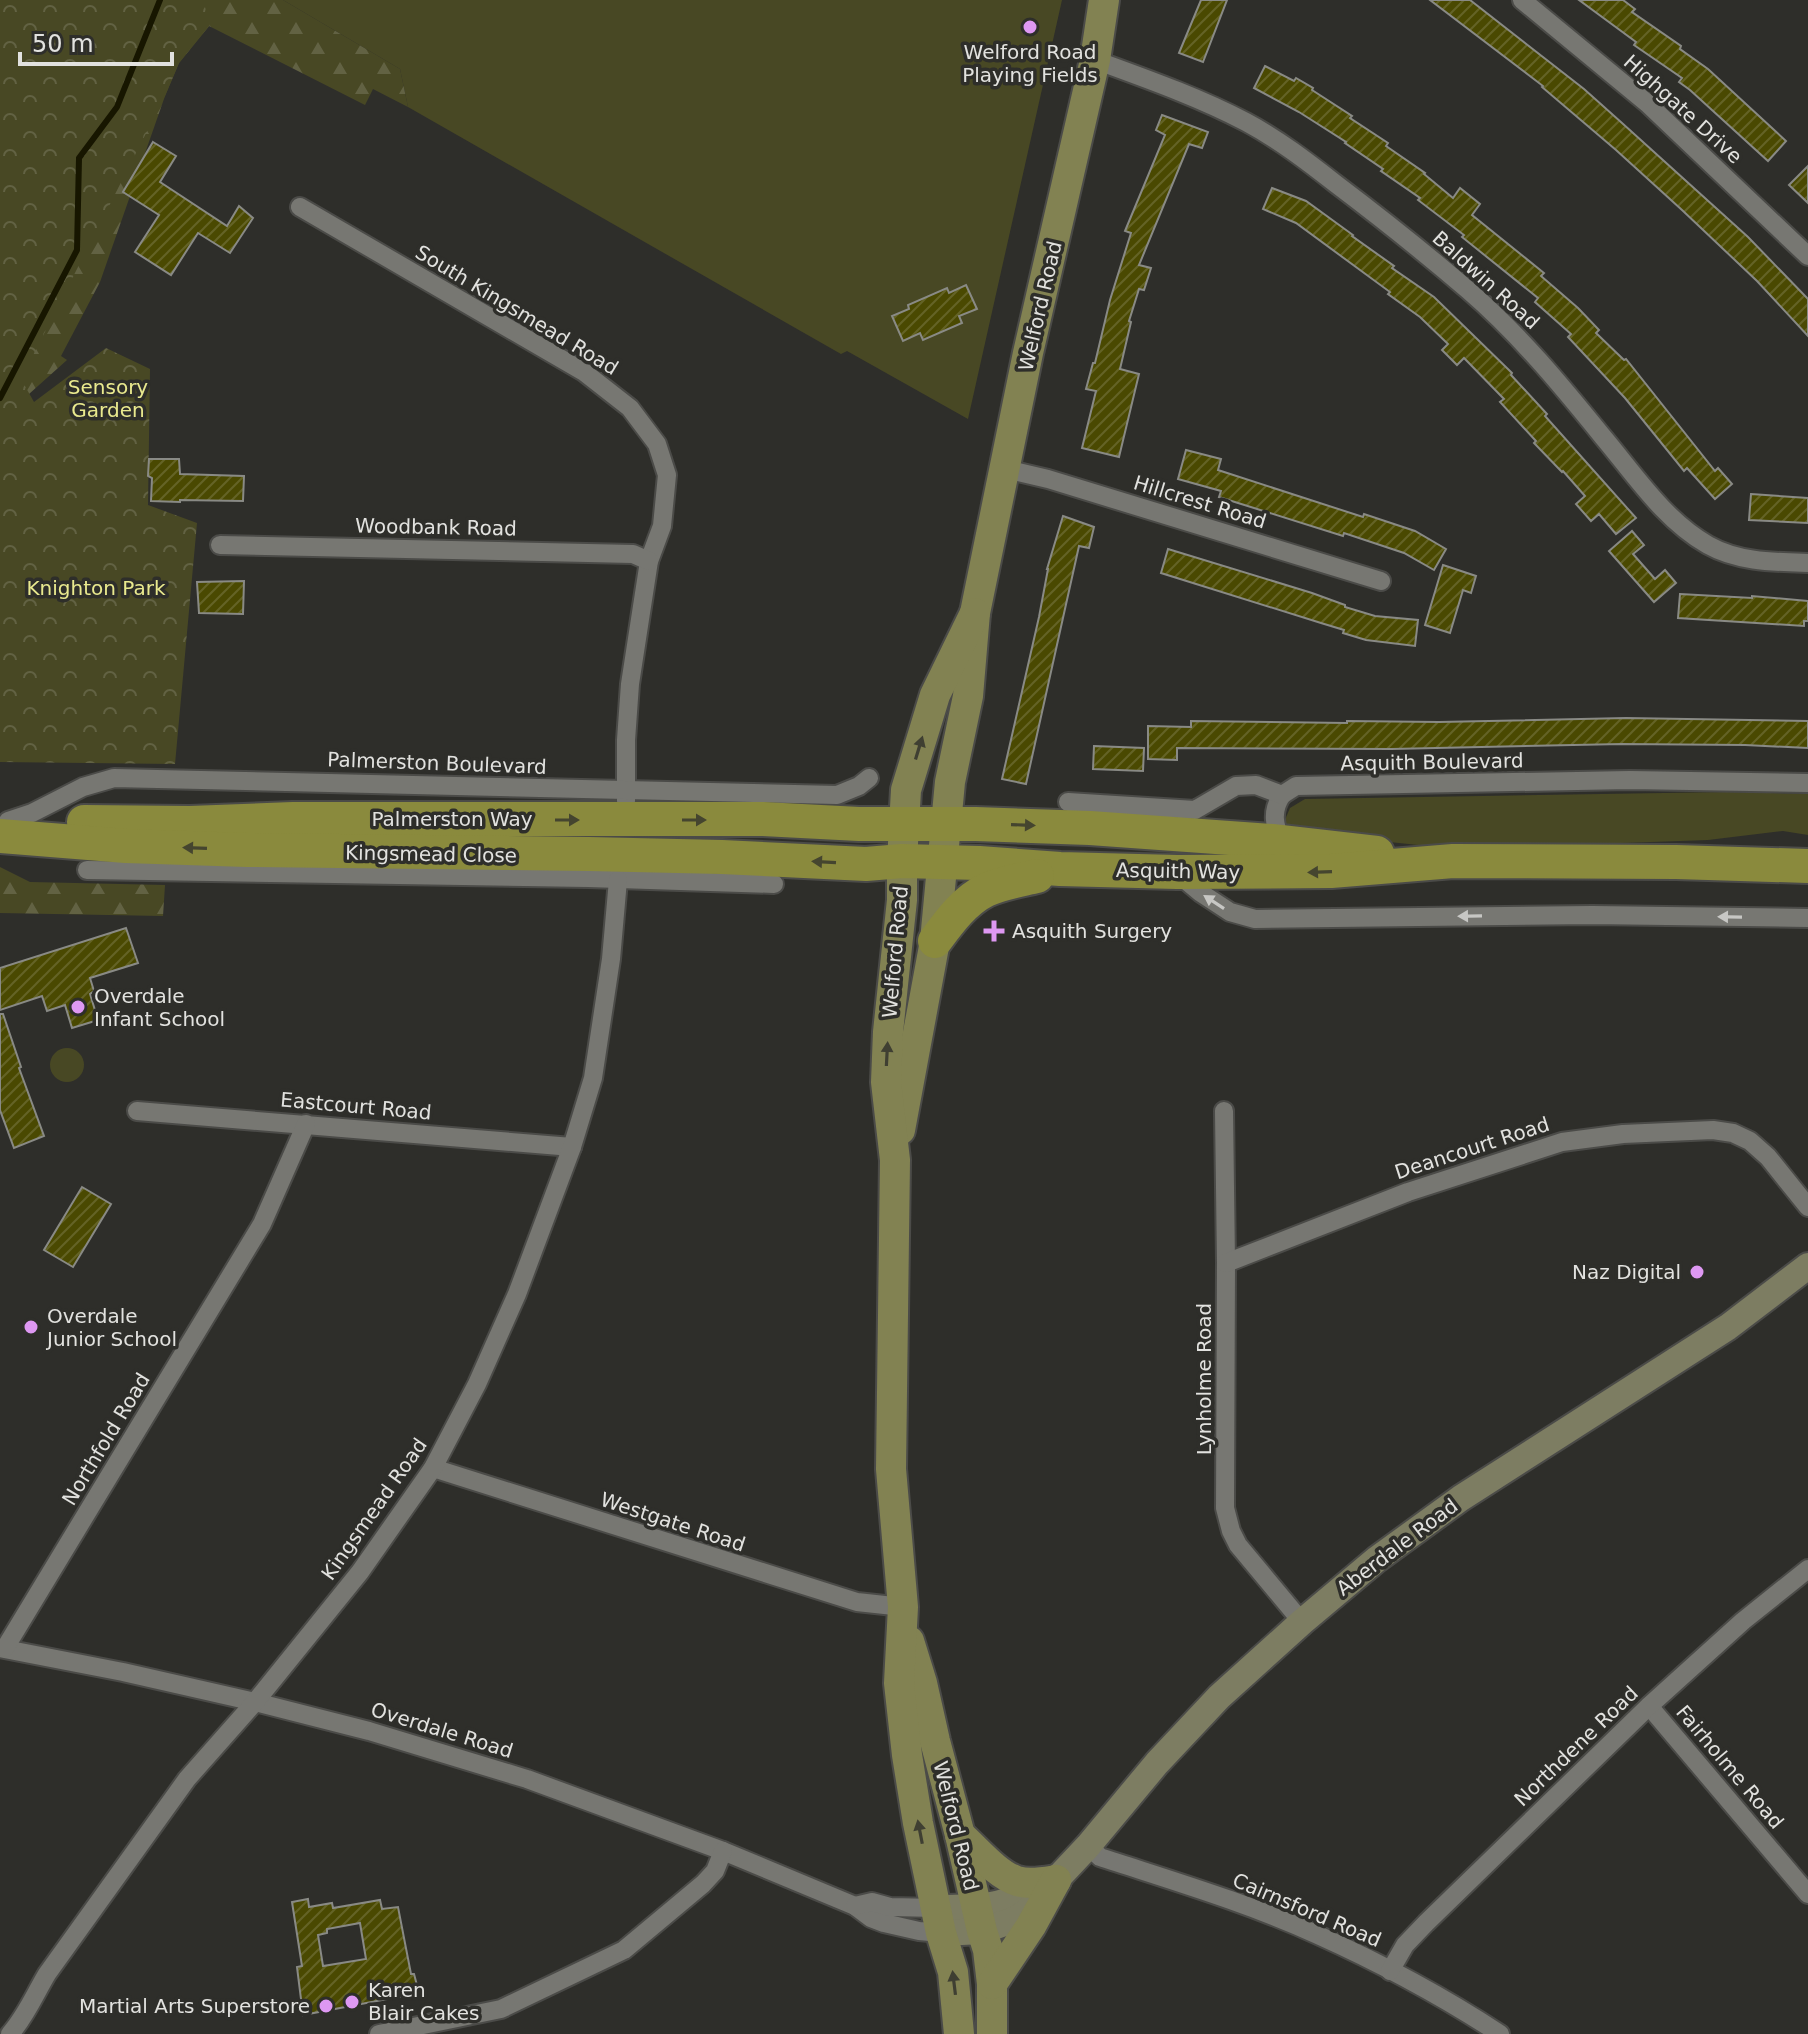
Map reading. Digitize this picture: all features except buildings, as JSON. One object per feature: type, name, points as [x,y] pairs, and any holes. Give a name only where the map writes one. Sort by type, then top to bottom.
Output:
[{"type":"highway","name":"Palmerston Way","points":[[3,826],[190,823],[626,805],[763,819],[904,824]]},
{"type":"highway","points":[[626,805],[629,832],[636,838],[722,857]]},
{"type":"highway","name":"Asquith Way","points":[[904,824],[1090,828],[1282,842],[1453,861]]},
{"type":"highway","name":"Palmerston Way","points":[[3,826],[126,846],[722,857],[866,864],[902,861]]},
{"type":"highway","name":"Asquith Way","points":[[902,861],[1177,872],[1331,871],[1453,861],[1808,866]]},
{"type":"highway","points":[[935,941],[959,910],[988,889],[1060,869]]},
{"type":"main road","name":"Welford Road","points":[[895,1160],[935,941],[950,782],[968,696],[975,613],[1028,353],[1095,60],[1104,0]]},
{"type":"main road","name":"Welford Road","points":[[959,2034],[953,1972],[918,1823],[899,1683],[903,1613],[891,1469],[895,1160],[886,1082],[902,900],[906,790],[935,695],[975,613]]},
{"type":"main road","name":"Welford Road","points":[[903,1613],[988,1950],[992,2034]]},
{"type":"main road","points":[[960,1835],[1000,1872],[1016,1881],[1048,1887],[1031,1926],[992,1984]]},
{"type":"street","name":"Highgate Drive","points":[[1522,0],[1647,103],[1807,252]]},
{"type":"street","name":"Baldwin Road","points":[[1095,60],[1189,94],[1248,123],[1298,155],[1385,221],[1513,331],[1683,529],[1710,547],[1745,559],[1808,563]]},
{"type":"street","name":"South Kingsmead Road","points":[[300,207],[584,372],[630,408],[657,444],[667,475],[662,526],[649,561],[630,684],[626,805]]},
{"type":"street","name":"Hillcrest Road","points":[[1005,469],[1048,479],[1381,581]]},
{"type":"street","name":"Woodbank Road","points":[[220,545],[633,554],[649,561]]},
{"type":"street","points":[[626,805],[837,795],[869,778]]},
{"type":"street","name":"Asquith Boulevard","points":[[1068,802],[1195,810],[1236,786],[1256,785],[1282,795],[1296,786],[1630,780],[1808,783]]},
{"type":"street","points":[[1282,795],[1274,816],[1282,842]]},
{"type":"street","name":"Kingsmead Close","points":[[87,870],[774,884]]},
{"type":"street","points":[[1177,872],[1230,912],[1255,919],[1592,915],[1808,918]]},
{"type":"street","name":"Kingsmead Road","points":[[13,2031],[47,1974],[187,1779],[255,1702],[360,1572],[433,1468],[477,1384],[517,1294],[572,1147],[593,1078],[611,959],[618,880]]},
{"type":"street","name":"Eastcourt Road","points":[[137,1111],[572,1147]]},
{"type":"street","name":"Lynholme Road","points":[[1224,1111],[1225,1508],[1227,1520],[1246,1557],[1302,1622]]},
{"type":"street","name":"Northfold Road","points":[[2,1648],[262,1224],[306,1124]]},
{"type":"street","name":"Deancourt Road","points":[[1226,1263],[1408,1192],[1534,1151],[1562,1142],[1623,1134],[1713,1130],[1733,1133],[1750,1141],[1768,1157],[1808,1207]]},
{"type":"street","name":"Aberdale Road","points":[[939,1920],[1016,1919],[1034,1906],[1185,1731],[1228,1688],[1377,1559],[1461,1498],[1728,1327],[1808,1266]]},
{"type":"street","name":"Westgate Road","points":[[433,1468],[857,1602],[903,1613]]},
{"type":"street","name":"Northdene Road","points":[[1390,1971],[1405,1945],[1426,1923],[1649,1706],[1743,1621],[1808,1569]]},
{"type":"street","name":"Overdale Road","points":[[2,1648],[123,1672],[369,1731],[527,1779],[723,1851],[855,1906],[884,1923],[919,1931],[939,1920]]},
{"type":"street","name":"Fairholme Road","points":[[1649,1706],[1807,1890]]},
{"type":"street","name":"Cairnsford Road","points":[[1088,1846],[1100,1857],[1253,1908],[1318,1935],[1390,1971],[1500,2034]]},
{"type":"street","points":[[379,2034],[501,2009],[624,1950],[703,1884],[715,1871],[723,1851]]},
{"type":"green space","points":[[0,0],[283,0],[400,69],[408,107],[373,89],[365,105],[209,26],[179,63],[100,282],[61,356],[67,360],[29,394],[0,383]]},
{"type":"green space","name":"Knighton Park","points":[[0,0],[203,0],[210,25],[179,63],[21,379],[34,402],[106,348],[150,369],[148,505],[197,523],[175,764],[0,762]]},
{"type":"green space","points":[[283,0],[1062,0],[968,419],[847,351],[841,354],[408,107],[400,69]]},
{"type":"green space","points":[[1727,792],[1808,794],[1808,835],[1783,831],[1708,840],[1456,849],[1294,832],[1284,822],[1290,808],[1305,799]]},
{"type":"green space","points":[[0,867],[30,882],[165,885],[163,916],[0,913]]},
{"type":"green space","points":[[67,1048],[79,1053],[84,1065],[79,1077],[67,1082],[55,1077],[50,1065],[55,1053]]},
{"type":"waterway","points":[[0,398],[77,250],[79,158],[117,107],[160,0]]},
{"type":"place","name":"Welford Road Playing Fields","points":[[1030,27]]},
{"type":"place","name":"Asquith Surgery","points":[[994,931]]},
{"type":"place","name":"Overdale Infant School","points":[[78,1007]]},
{"type":"place","name":"Naz Digital","points":[[1697,1272]]},
{"type":"place","name":"Overdale Junior School","points":[[31,1327]]},
{"type":"place","name":"Karen Blair Cakes","points":[[352,2002]]},
{"type":"place","name":"Martial Arts Superstore","points":[[326,2006]]},
{"type":"park label","name":"Sensory Garden","points":[[108,398]]}]
